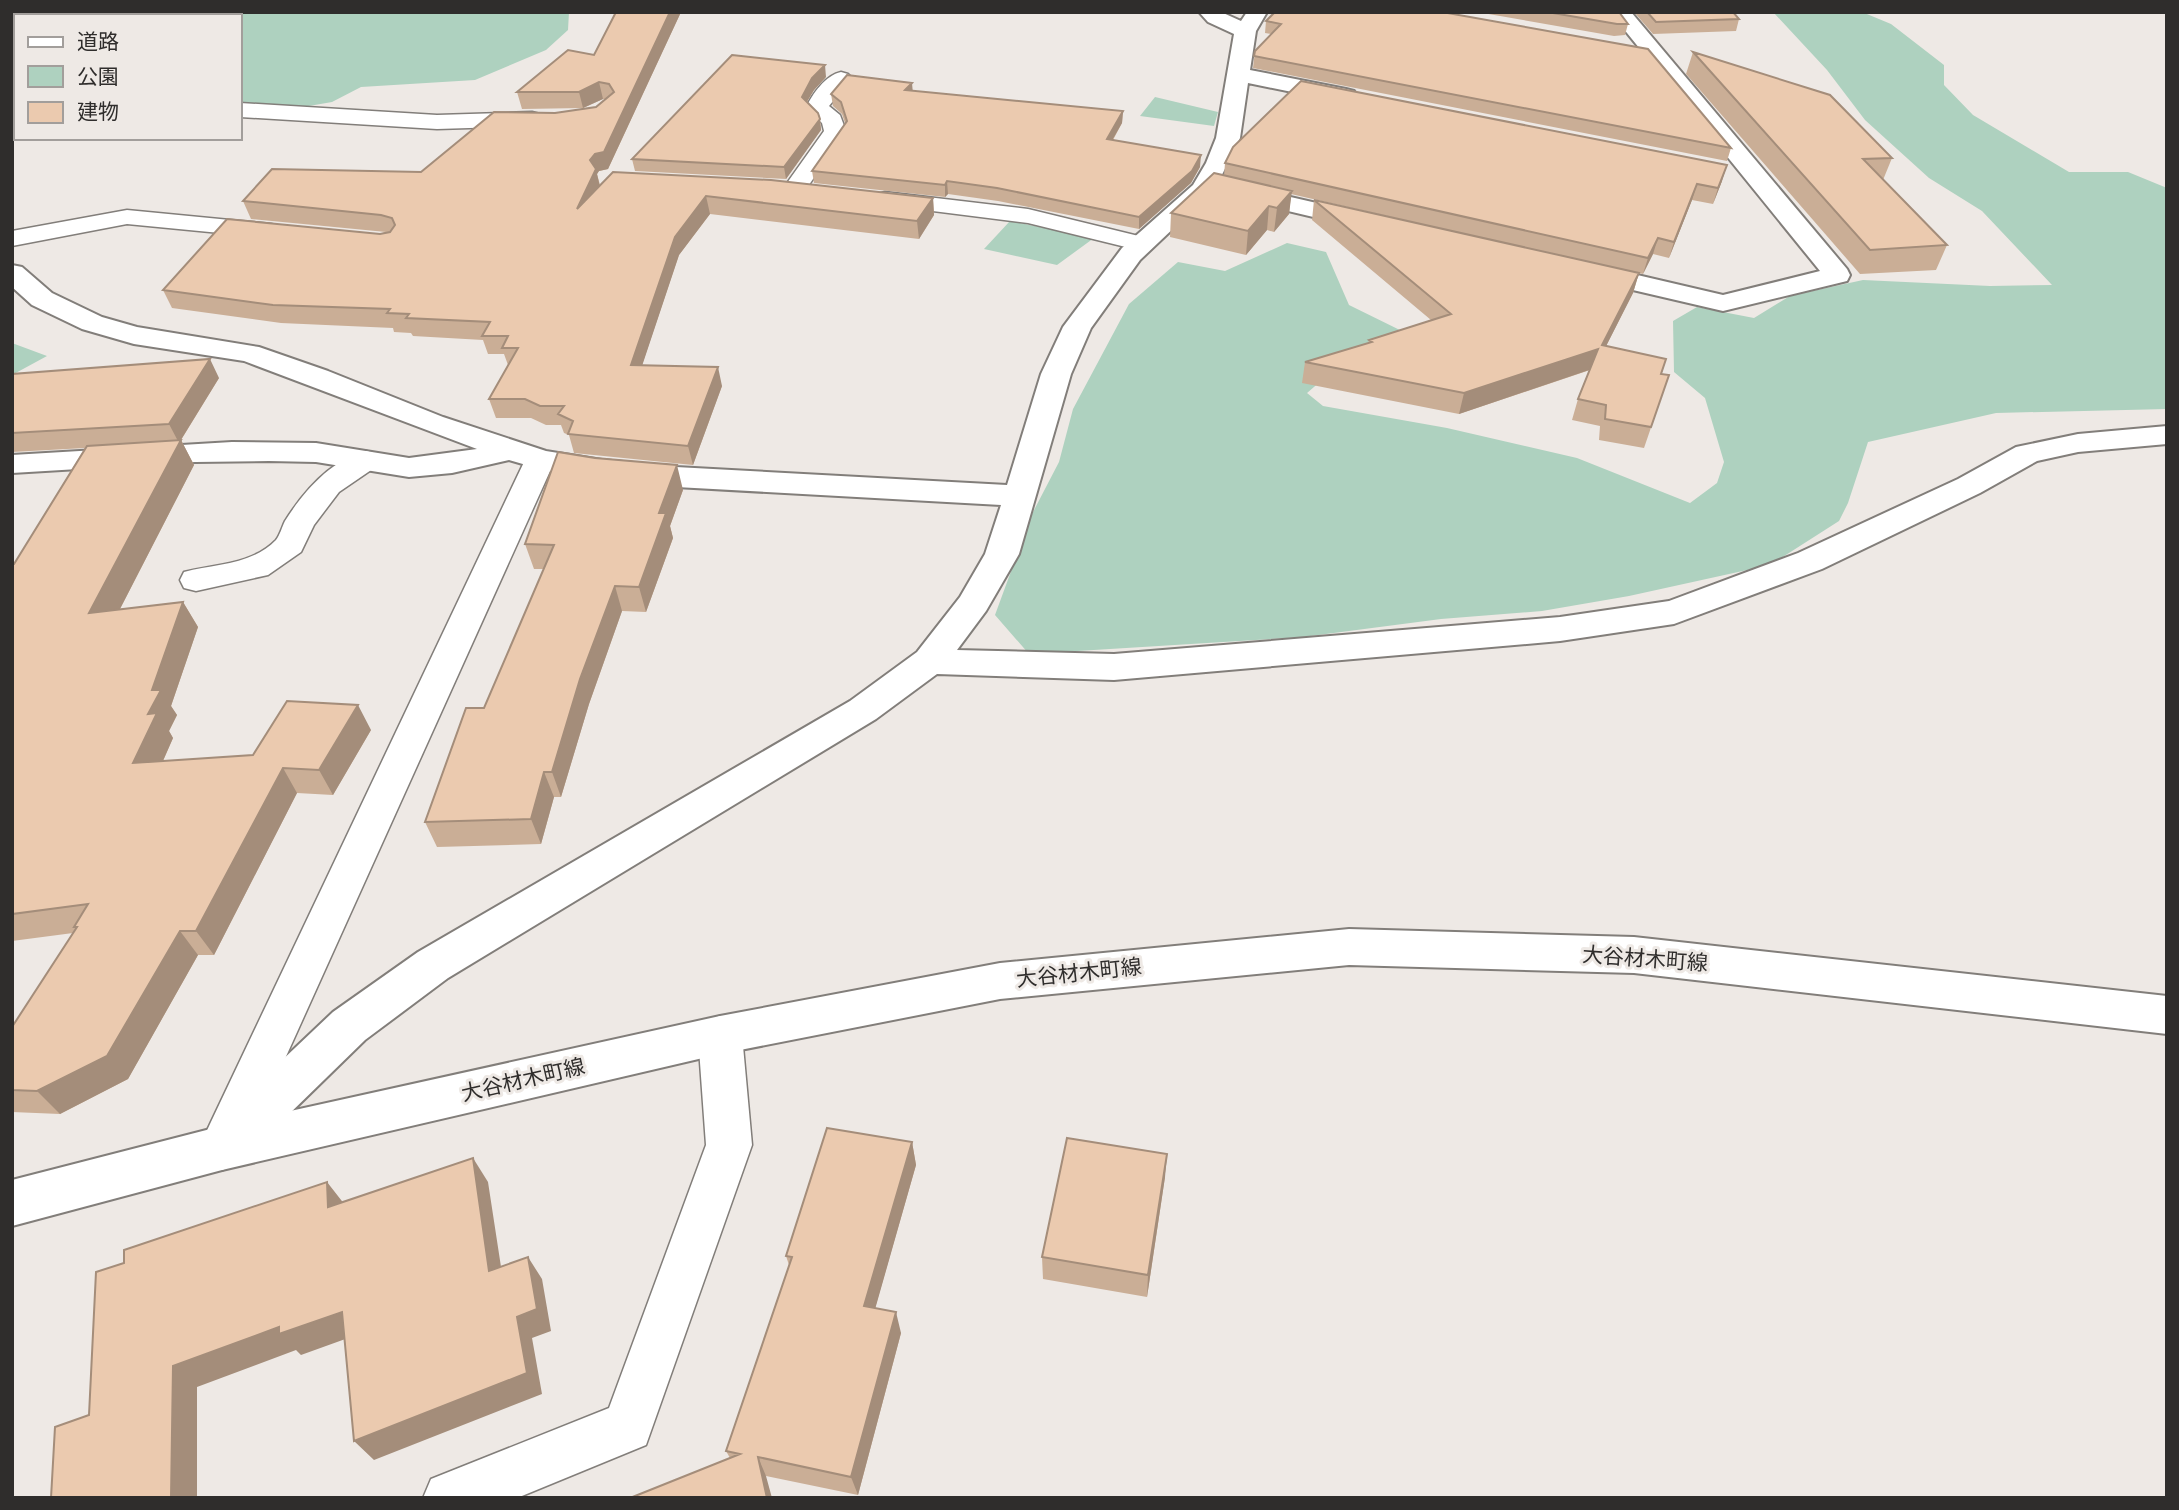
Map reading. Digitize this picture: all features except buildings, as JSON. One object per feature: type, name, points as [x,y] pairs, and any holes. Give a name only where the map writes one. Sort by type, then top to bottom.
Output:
[{"type":"street","points":[[222,1148],[349,1026],[433,965],[863,710],[930,661],[974,603],[1002,554],[1056,374],[1077,327],[1123,264],[1206,185],[1218,163],[1228,138],[1238,74],[1251,22],[1215,18],[1209,12]]},
{"type":"street","points":[[1560,265],[1723,303],[1837,275],[1620,12]]},
{"type":"street","points":[[1623,46],[1650,51]]},
{"type":"street","points":[[1238,74],[1374,101]]},
{"type":"street","points":[[1728,172],[1755,177]]},
{"type":"street","points":[[1206,185],[1383,225]]},
{"type":"street","points":[[12,273],[42,299],[92,323],[134,334],[249,354],[525,455],[602,470],[676,477],[1020,496]]},
{"type":"street","points":[[930,661],[988,665],[1114,667],[1560,629],[1674,612],[1810,561],[1969,486],[2027,454],[2078,443],[2167,435]]},
{"type":"street","points":[[12,464],[306,452],[366,460],[393,467],[422,467],[525,455]]},
{"type":"street","name":"大谷材木町線","points":[[12,1203],[222,1148],[720,1035],[1000,981],[1349,947],[1634,955],[2167,1015]]},
{"type":"lane","points":[[819,192],[784,189],[835,131],[832,120],[817,108],[821,99],[841,78]]},
{"type":"lane","points":[[242,110],[437,122],[511,118],[559,120]]},
{"type":"lane","points":[[856,196],[1028,216],[1142,244]]},
{"type":"lane","points":[[12,239],[127,216],[291,233]]},
{"type":"lane","points":[[222,1148],[525,455]]},
{"type":"lane","points":[[196,580],[257,568],[290,545],[299,524],[328,485],[366,460]]},
{"type":"lane","points":[[450,1498],[628,1426],[729,1145],[720,1035]]},
{"type":"green space","points":[[569,12],[568,30],[546,50],[475,80],[361,87],[332,102],[242,118],[242,14],[200,14]]},
{"type":"green space","points":[[1773,12],[1862,12],[1891,24],[1944,65],[1944,85],[1973,115],[2069,172],[2128,172],[2167,188],[2167,409],[1996,413],[1868,442],[1848,503],[1839,521],[1770,565],[1629,596],[1542,611],[1441,619],[1303,637],[1029,654],[995,615],[1032,514],[1059,462],[1073,409],[1129,304],[1178,262],[1225,271],[1287,243],[1326,252],[1349,305],[1410,335],[1343,362],[1307,393],[1323,406],[1447,428],[1577,458],[1690,503],[1717,483],[1724,462],[1705,398],[1674,372],[1673,321],[1697,307],[1754,318],[1790,296],[1863,280],[1990,286],[2052,285],[1982,211],[1929,178],[1865,120],[1827,70]]},
{"type":"green space","points":[[1155,97],[1218,112],[1214,126],[1140,116]]},
{"type":"green space","points":[[1010,221],[1094,238],[1057,265],[984,249]]},
{"type":"green space","points":[[12,343],[47,356],[12,375]]}]
